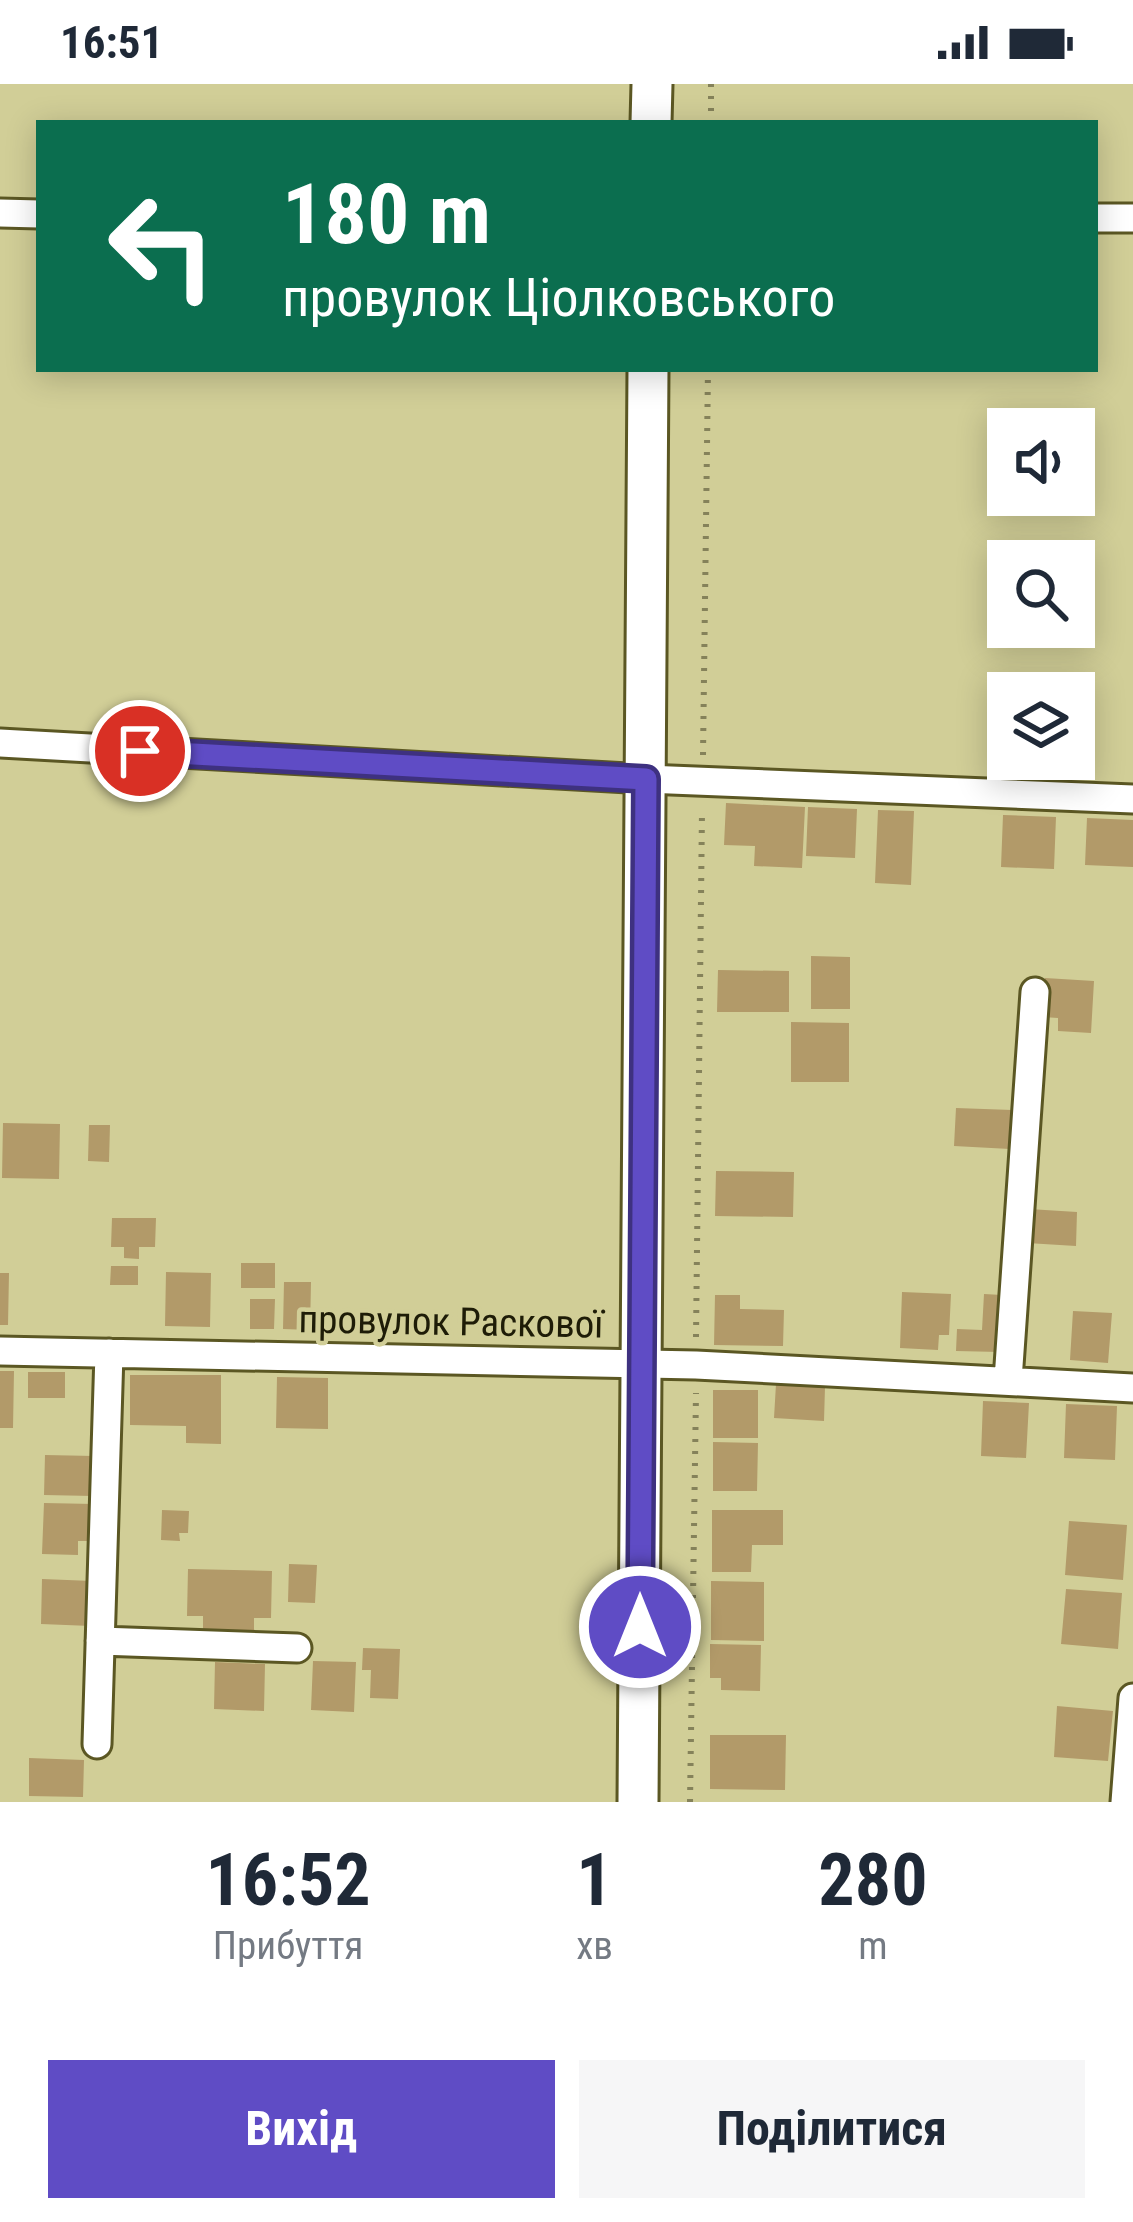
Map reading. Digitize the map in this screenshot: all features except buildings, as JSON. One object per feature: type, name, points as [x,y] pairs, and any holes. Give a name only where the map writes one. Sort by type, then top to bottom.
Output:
[{"type":"main road","points":[[651,120],[652,84]]},
{"type":"main road","points":[[638,1802],[648,372]]},
{"type":"street","points":[[0,214],[36,214]]},
{"type":"street","points":[[1098,218],[1133,218]]},
{"type":"street","points":[[0,743],[703,782],[1133,799]]},
{"type":"street","points":[[1007,1380],[1035,992]]},
{"type":"street","name":"провулок Раскової","points":[[0,1351],[696,1365],[1133,1388]]},
{"type":"street","points":[[97,1744],[109,1353]]},
{"type":"street","points":[[100,1641],[297,1648]]},
{"type":"street","points":[[1125,1802],[1133,1699]]},
{"type":"path","points":[[711,84],[711,120]]},
{"type":"path","points":[[690,1802],[708,372]]},
{"type":"route","points":[[140,751],[646,779],[640,1627]]}]
